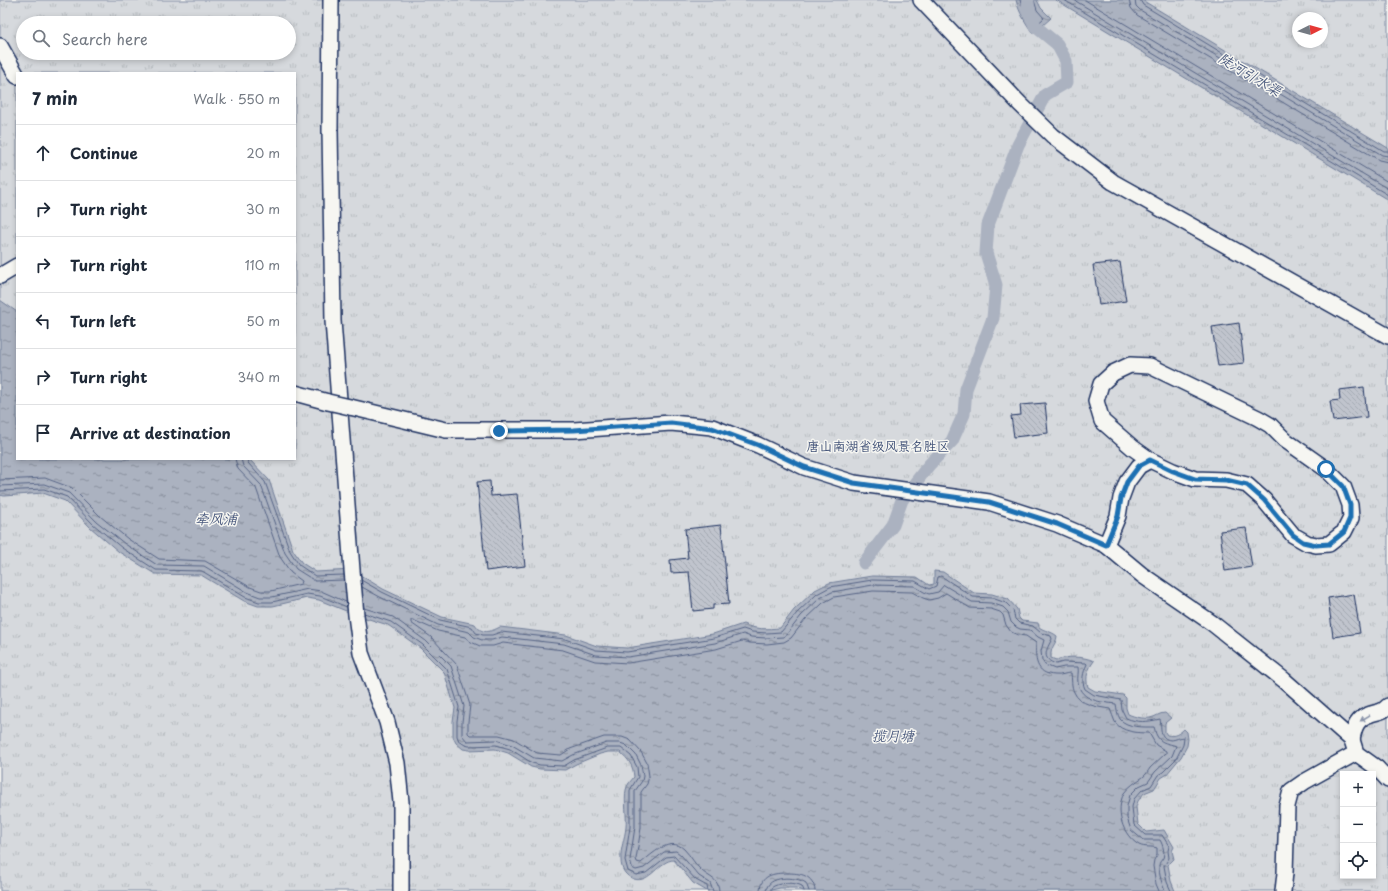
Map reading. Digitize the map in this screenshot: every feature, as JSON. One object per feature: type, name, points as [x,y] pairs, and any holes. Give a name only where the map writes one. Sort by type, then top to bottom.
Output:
[{"type":"street","points":[[330,0],[330,130],[333,321],[352,570],[361,653],[387,722],[397,763],[401,802],[400,891]]},
{"type":"street","points":[[921,0],[1020,104],[1053,136],[1113,182],[1388,336]]},
{"type":"street","points":[[0,46],[16,74]]},
{"type":"street","points":[[0,276],[16,267]]},
{"type":"street","points":[[1130,365],[1150,366],[1270,425],[1286,440],[1326,469],[1343,486],[1350,505],[1350,518],[1344,532],[1329,544],[1316,545],[1303,542],[1293,535],[1264,500],[1247,485],[1226,480],[1195,479],[1150,460],[1102,422],[1096,401],[1101,384],[1113,373],[1130,365]]},
{"type":"street","points":[[296,393],[446,430],[574,430],[671,423],[712,428],[758,445],[804,467],[854,483],[989,502],[1057,524],[1106,545],[1142,575],[1212,623],[1284,680],[1354,747],[1383,766],[1388,780]]},
{"type":"street","points":[[1106,545],[1118,516],[1121,498],[1127,482],[1139,466],[1150,460]]},
{"type":"street","points":[[1354,747],[1354,727],[1362,718],[1371,714],[1386,711]]},
{"type":"street","points":[[1283,891],[1286,873],[1287,806],[1291,791],[1354,747]]},
{"type":"green space","name":"唐山南湖省级风景名胜区","points":[[0,0],[1388,0],[1388,891],[0,891]]},
{"type":"water","points":[[1016,0],[1037,0],[1041,8],[1051,18],[1033,34],[1021,14]]},
{"type":"water","name":"陡河引水渠","points":[[1056,0],[1142,0],[1388,148],[1388,200]]},
{"type":"water","name":"揽月塘","points":[[0,300],[16,311],[16,460],[250,460],[269,480],[293,550],[302,563],[316,572],[352,570],[383,589],[442,617],[475,624],[480,630],[486,632],[500,627],[566,635],[597,646],[627,648],[713,634],[743,624],[766,629],[780,628],[794,610],[815,590],[829,583],[872,576],[917,577],[929,585],[934,584],[934,571],[943,572],[974,593],[992,594],[1008,599],[1017,609],[1019,618],[1022,621],[1038,623],[1039,627],[1057,636],[1056,642],[1051,651],[1051,658],[1056,660],[1080,657],[1094,661],[1088,673],[1088,687],[1095,691],[1123,695],[1126,698],[1126,708],[1128,714],[1142,718],[1150,718],[1165,713],[1171,718],[1165,723],[1165,732],[1167,735],[1176,735],[1184,729],[1187,732],[1187,746],[1181,757],[1166,775],[1161,778],[1154,789],[1144,793],[1138,801],[1136,807],[1138,824],[1146,832],[1164,830],[1174,847],[1172,851],[1174,859],[1168,865],[1171,881],[1175,891],[803,891],[797,888],[780,888],[767,891],[707,891],[693,883],[674,860],[664,864],[645,878],[640,880],[631,878],[623,869],[621,856],[626,827],[626,790],[628,784],[634,777],[633,769],[630,763],[620,752],[600,754],[565,770],[540,769],[531,767],[508,753],[495,749],[463,749],[456,743],[453,737],[455,708],[444,672],[420,648],[388,625],[356,615],[319,600],[307,598],[273,606],[258,606],[244,601],[201,575],[155,574],[119,552],[90,527],[65,501],[43,493],[0,495]]},
{"type":"building","points":[[1120,262],[1126,301],[1099,305],[1093,265]]},
{"type":"building","points":[[1239,323],[1244,363],[1218,366],[1212,327]]},
{"type":"building","points":[[1364,387],[1367,417],[1333,421],[1330,401],[1340,400],[1339,390]]},
{"type":"building","points":[[1045,403],[1048,433],[1014,437],[1011,416],[1021,415],[1020,405]]},
{"type":"building","points":[[490,481],[491,496],[517,494],[525,566],[486,571],[477,482]]},
{"type":"building","points":[[721,525],[729,604],[713,605],[713,609],[693,611],[689,572],[671,573],[670,560],[688,558],[685,529]]},
{"type":"building","points":[[1246,528],[1252,567],[1225,571],[1220,531]]},
{"type":"building","points":[[1354,594],[1360,633],[1333,637],[1328,598]]},
{"type":"waterway","points":[[864,563],[893,525],[902,500],[929,465],[952,441],[964,414],[966,389],[993,318],[996,285],[986,253],[988,225],[1018,145],[1045,95],[1067,82],[1066,61],[1057,44],[1035,26],[1028,6],[1028,0]]},
{"type":"route","points":[[499,431],[574,430],[671,423],[712,428],[758,445],[804,467],[854,483],[989,502],[1057,524],[1106,545],[1118,516],[1121,498],[1127,482],[1139,466],[1150,460],[1195,479],[1226,480],[1247,485],[1264,500],[1293,535],[1303,542],[1316,545],[1329,544],[1344,532],[1350,518],[1350,505],[1343,486],[1326,469]]},
{"type":"water label","name":"牵风浦","points":[[216,518]]}]
